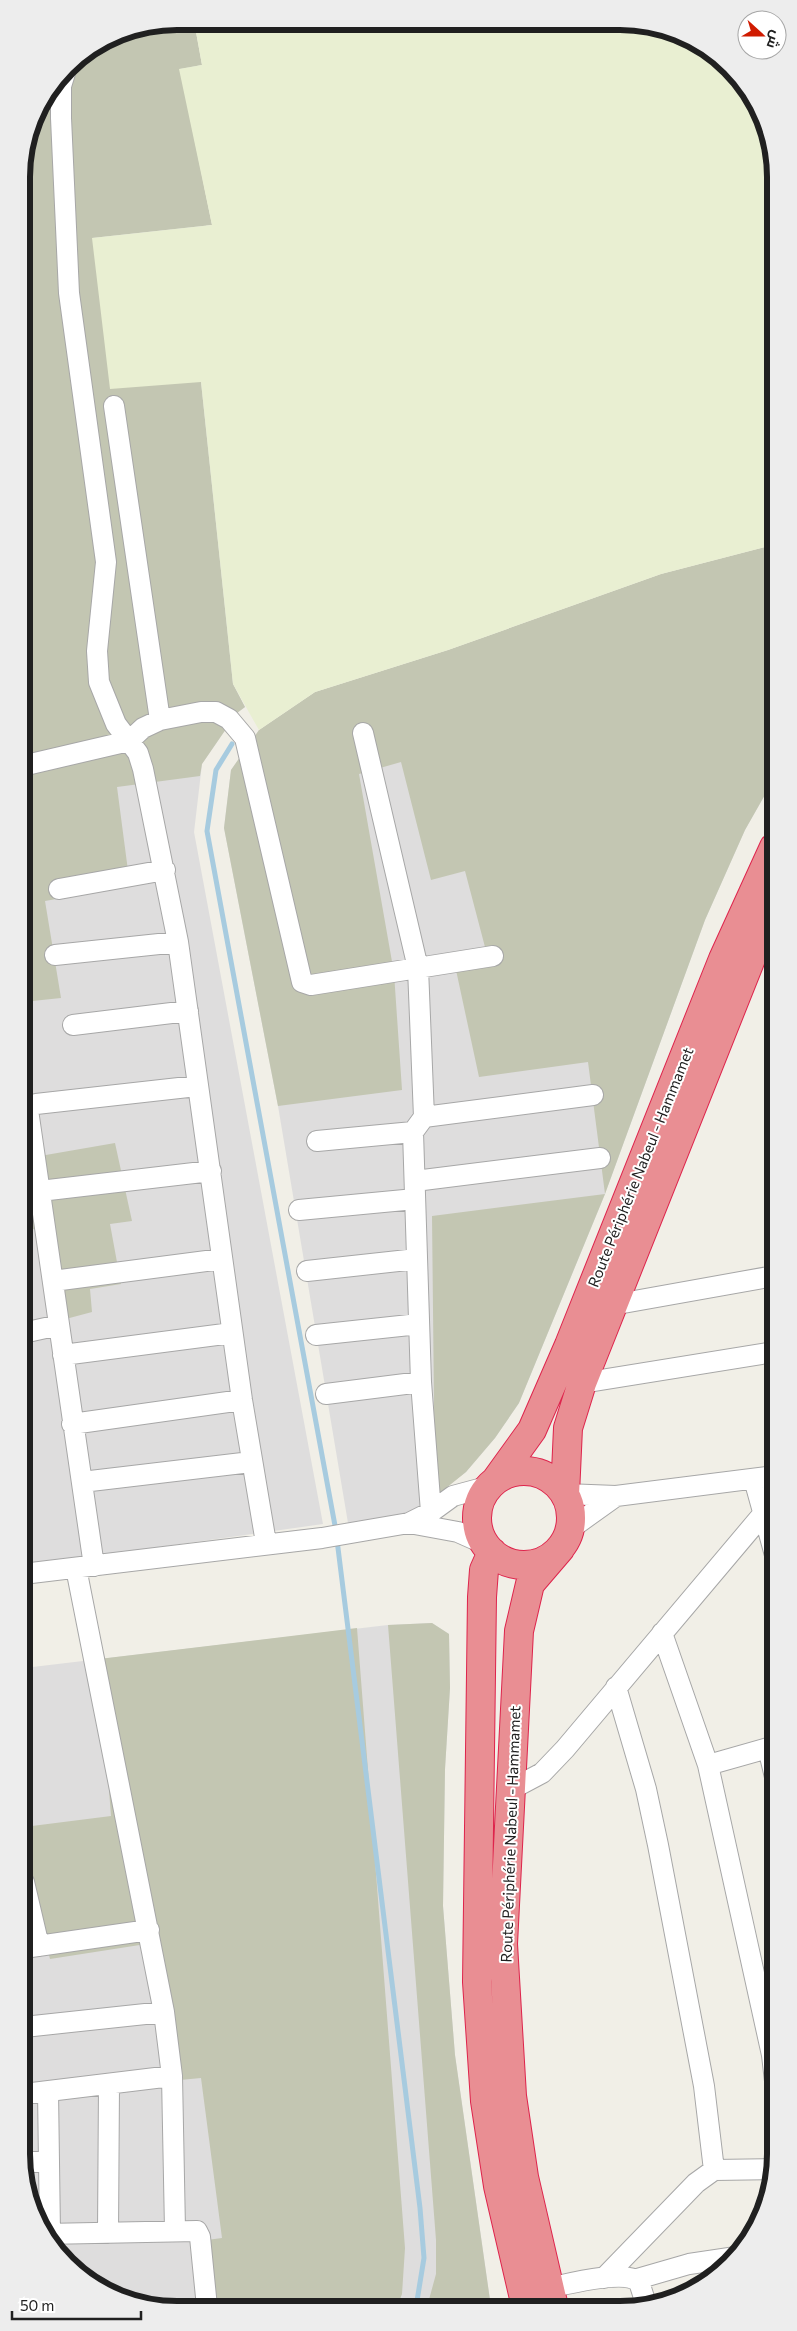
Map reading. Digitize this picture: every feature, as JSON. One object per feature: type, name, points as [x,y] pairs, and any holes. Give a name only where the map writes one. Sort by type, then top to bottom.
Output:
[{"type":"highway","name":"Route Périphérie Nabeul - Hammamet","points":[[493,1483],[532,1430],[572,1336],[723,959],[767,862]]},
{"type":"highway","name":"Route Périphérie Nabeul - Hammamet","points":[[565,1494],[568,1428],[582,1383],[767,918]]},
{"type":"highway","points":[[526,1471],[541,1474],[555,1482],[565,1494],[572,1518],[565,1539],[548,1559],[534,1564],[519,1565],[504,1561],[488,1548],[479,1529],[478,1514],[481,1499],[493,1483],[510,1473],[526,1471]]},
{"type":"highway","name":"Route Périphérie Nabeul - Hammamet","points":[[552,2297],[524,2177],[512,2096],[504,1944],[519,1631],[530,1584],[565,1539]]},
{"type":"highway","name":"Route Périphérie Nabeul - Hammamet","points":[[488,1548],[482,1598],[478,1982],[484,2101],[498,2186],[525,2301]]},
{"type":"street","points":[[61,87],[61,127],[69,293],[106,562],[97,651],[98,682],[116,724],[138,753],[144,769],[165,870],[178,942],[251,1462],[266,1543]]},
{"type":"street","points":[[114,406],[160,720]]},
{"type":"street","points":[[30,764],[129,741],[143,728],[160,720],[201,712],[216,712],[228,719],[245,738],[302,982],[311,985],[493,956]]},
{"type":"street","points":[[363,733],[418,968],[419,1125],[415,1190],[421,1382],[431,1512]]},
{"type":"street","points":[[59,889],[165,870]]},
{"type":"street","points":[[55,955],[178,942]]},
{"type":"street","points":[[73,1025],[188,1011]]},
{"type":"street","points":[[30,1105],[197,1086]]},
{"type":"street","points":[[317,1141],[593,1096]]},
{"type":"street","points":[[30,1128],[82,1482],[85,1567],[164,2012],[172,2076],[175,2230]]},
{"type":"street","points":[[299,1210],[600,1158]]},
{"type":"street","points":[[40,1191],[211,1170]]},
{"type":"street","points":[[53,1281],[222,1259]]},
{"type":"street","points":[[307,1271],[417,1259]]},
{"type":"street","points":[[612,1305],[767,1277]]},
{"type":"street","points":[[316,1335],[419,1324]]},
{"type":"street","points":[[30,1331],[59,1325]]},
{"type":"street","points":[[63,1355],[232,1333]]},
{"type":"street","points":[[582,1383],[767,1353]]},
{"type":"street","points":[[326,1394],[421,1382]]},
{"type":"street","points":[[72,1424],[242,1400]]},
{"type":"street","points":[[82,1482],[251,1462]]},
{"type":"street","points":[[565,1494],[616,1496],[767,1477]]},
{"type":"street","points":[[754,1479],[767,1528]]},
{"type":"street","points":[[30,1573],[266,1543],[322,1538],[409,1523],[431,1512],[453,1496],[493,1483]]},
{"type":"street","points":[[565,1539],[616,1496]]},
{"type":"street","points":[[510,1790],[542,1773],[763,1514]]},
{"type":"street","points":[[409,1523],[458,1532],[488,1548]]},
{"type":"street","points":[[662,1633],[708,1766],[767,2023]]},
{"type":"street","points":[[616,1687],[646,1790],[658,1845],[704,2086],[714,2170]]},
{"type":"street","points":[[708,1766],[767,1748]]},
{"type":"street","points":[[30,1931],[32,1947],[149,1930]]},
{"type":"street","points":[[30,2026],[164,2012]]},
{"type":"street","points":[[30,2093],[172,2076]]},
{"type":"street","points":[[108,2233],[109,2084]]},
{"type":"street","points":[[47,2222],[48,2091]]},
{"type":"street","points":[[30,2162],[48,2162]]},
{"type":"street","points":[[604,2278],[696,2183],[714,2170],[766,2169]]},
{"type":"street","points":[[54,2234],[194,2230],[199,2233],[206,2301]]},
{"type":"street","points":[[552,2297],[604,2278],[638,2280],[689,2264],[721,2260]]},
{"type":"street","points":[[638,2280],[644,2299]]},
{"type":"shaded area","points":[[195,30],[233,684],[245,707],[237,713],[202,764],[194,832],[323,1524],[30,1565],[30,168],[35,139],[41,121],[60,88],[67,80],[88,60],[112,45],[139,35],[158,31]]},
{"type":"shaded area","points":[[196,30],[202,65],[180,69],[212,225],[92,238],[201,382],[233,684],[245,707],[237,713],[202,764],[200,776],[117,787],[130,886],[45,901],[61,998],[30,1001],[31,158],[35,139],[45,112],[60,88],[88,60],[112,45],[139,35],[158,31]]},
{"type":"shaded area","points":[[196,30],[629,30],[667,38],[685,45],[709,60],[730,80],[752,112],[766,158],[767,547],[661,574],[448,650],[315,692],[259,730],[233,684],[201,382],[110,389],[92,238],[212,225],[179,69],[202,65]]},
{"type":"shaded area","points":[[767,547],[767,791],[745,830],[705,920],[605,1194],[519,1403],[495,1438],[466,1472],[411,1514],[348,1523],[278,1106],[224,828],[231,770],[259,730]]},
{"type":"shaded area","points":[[767,547],[767,791],[745,830],[705,920],[605,1194],[588,1062],[479,1077],[456,970],[490,966],[465,871],[431,880],[401,762],[359,774],[394,973],[402,1090],[278,1106],[224,828],[231,770],[259,730],[315,692],[448,650],[661,574]]},
{"type":"shaded area","points":[[30,1094],[40,1156],[115,1143],[132,1221],[110,1224],[121,1284],[90,1289],[92,1312],[62,1320],[50,1226],[30,1230]]},
{"type":"shaded area","points":[[605,1194],[519,1403],[495,1438],[466,1472],[435,1497],[432,1216]]},
{"type":"shaded area","points":[[432,1623],[449,1634],[450,1688],[445,1769],[443,1906],[455,2055],[490,2301],[177,2301],[149,2298],[112,2286],[80,2264],[60,2243],[41,2210],[30,2163],[30,1667],[388,1625]]},
{"type":"shaded area","points":[[432,1623],[449,1634],[450,1688],[445,1769],[443,1906],[455,2055],[490,2301],[429,2301],[436,2274],[436,2240],[388,1625]]},
{"type":"shaded area","points":[[357,1628],[405,2248],[402,2294],[399,2301],[204,2301],[199,2241],[222,2238],[201,2078],[180,2080],[159,1942],[50,1959],[30,1878],[30,1826],[111,1816],[99,1659]]},
{"type":"waterway","points":[[232,744],[216,770],[207,831],[336,1531]]},
{"type":"waterway","points":[[337,1540],[420,2208],[424,2258],[417,2301]]}]
